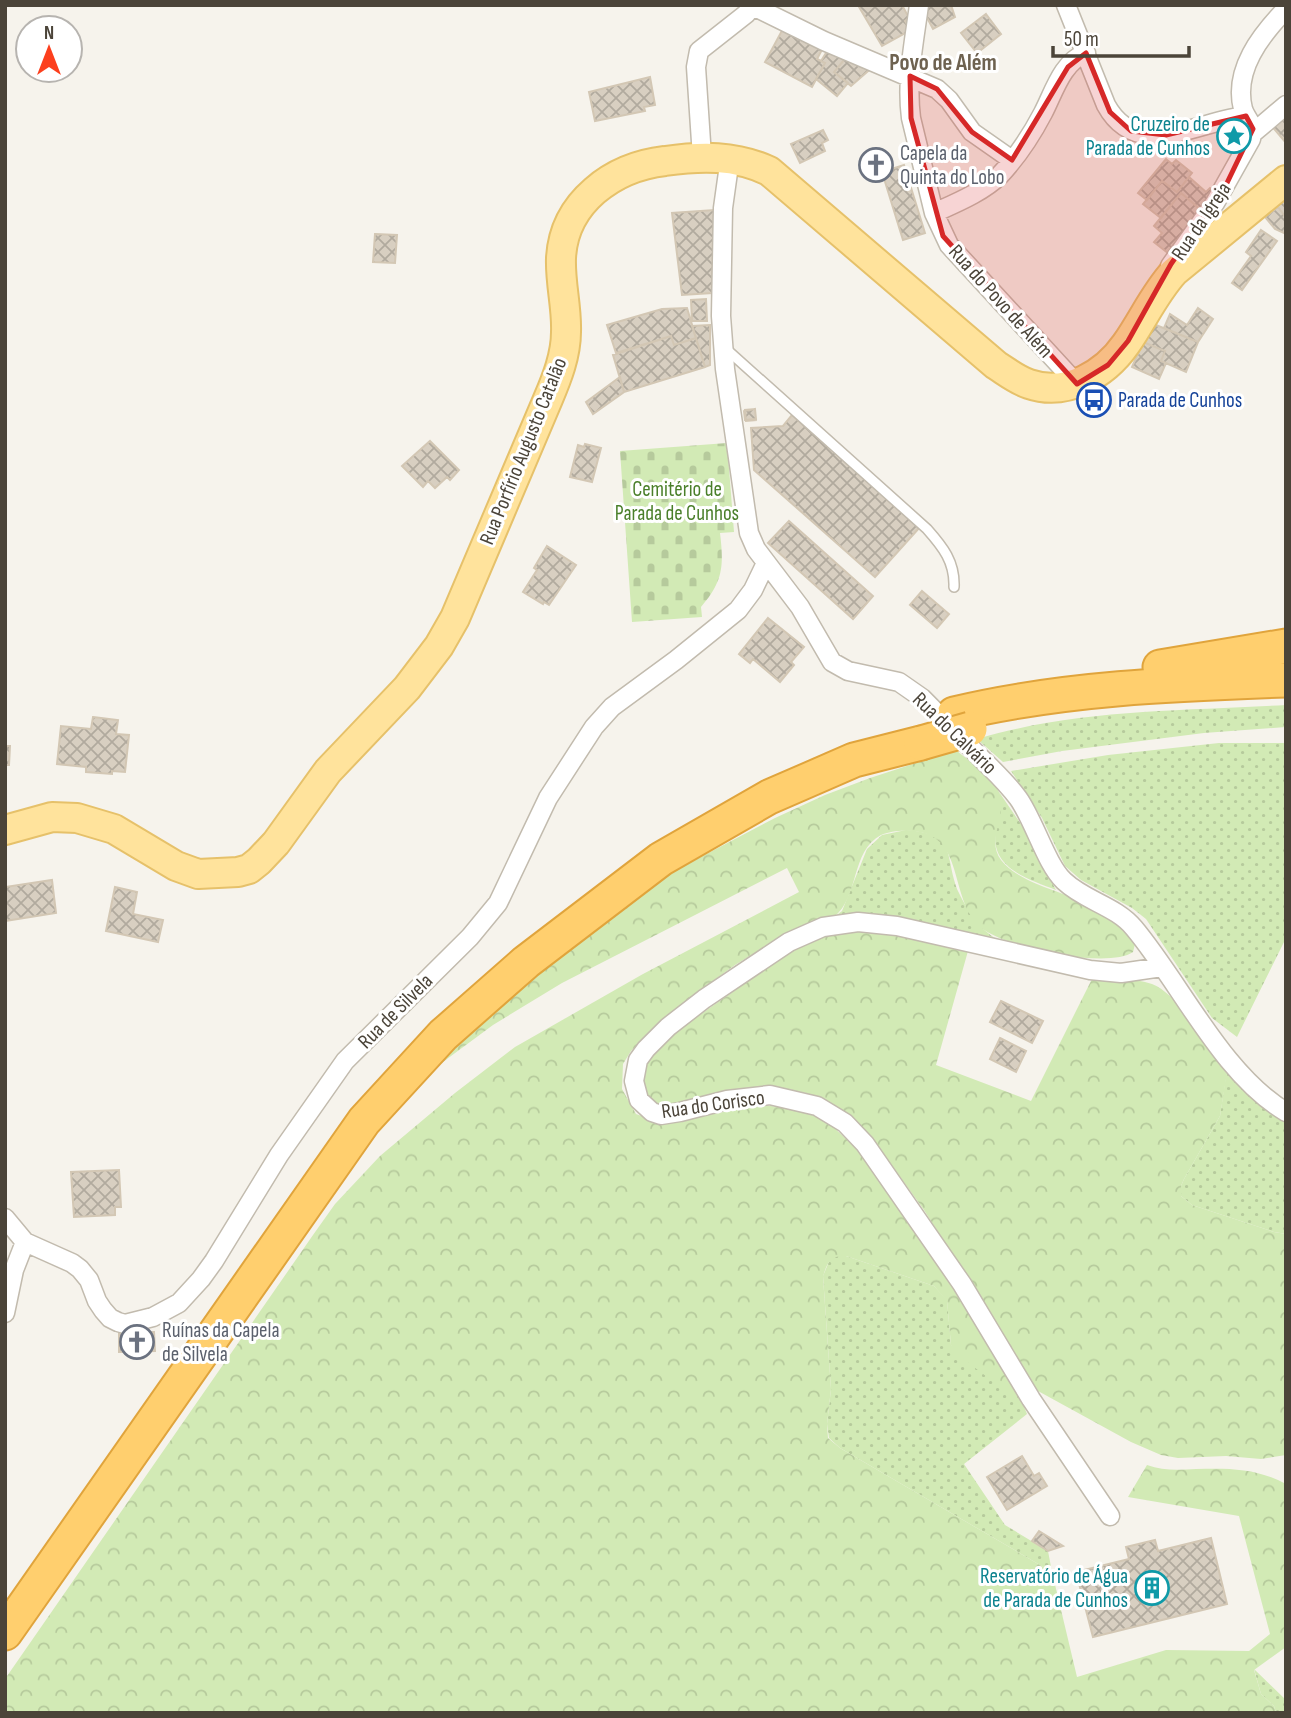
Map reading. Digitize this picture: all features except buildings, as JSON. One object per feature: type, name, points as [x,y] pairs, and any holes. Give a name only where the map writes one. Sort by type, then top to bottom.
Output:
[{"type":"highway","points":[[5,1608],[353,1112],[484,972],[578,896],[687,825],[763,785],[850,747],[916,735],[1138,672],[1286,646]]},
{"type":"highway","points":[[1048,696],[1170,684],[1286,680]]},
{"type":"highway","points":[[962,722],[1286,693]]},
{"type":"highway","points":[[5,1633],[364,1121],[443,1035],[526,962],[660,859],[769,797],[916,735]]},
{"type":"main road","name":"Rua Porfírio Augusto Catalão","points":[[5,830],[52,817],[89,820],[114,829],[176,866],[198,874],[226,874],[249,869],[268,854],[328,771],[415,678],[439,646],[455,618],[556,379],[566,335],[562,254],[568,227],[591,194],[626,169],[653,162],[702,157],[745,161],[769,171],[976,348],[1006,371],[1027,383],[1041,387],[1077,384],[1099,372],[1118,354],[1162,285],[1286,180]]},
{"type":"street","name":"Rua do Povo de Além","points":[[919,5],[910,76],[911,118],[934,212],[943,236],[956,254],[1077,384]]},
{"type":"street","points":[[1066,5],[1110,112],[1124,127],[1139,134],[1166,135],[1219,120],[1246,116]]},
{"type":"street","points":[[702,157],[696,67],[699,51],[753,6],[824,41],[937,89],[949,100],[972,132],[1012,160]]},
{"type":"street","points":[[1253,133],[1242,106],[1242,92],[1251,55],[1262,35],[1286,9]]},
{"type":"street","points":[[934,212],[994,181],[1039,120],[1068,67],[1076,58],[1086,53]]},
{"type":"street","points":[[1253,133],[1286,105]]},
{"type":"street","name":"Rua da Igreja","points":[[1162,285],[1171,264],[1226,185],[1253,133]]},
{"type":"street","name":"Rua do Calvário","points":[[730,158],[722,219],[721,316],[749,533],[753,545],[800,607],[832,662],[848,671],[899,682],[922,698],[1010,787],[1028,814],[1056,872],[1064,881],[1126,920],[1241,1073],[1260,1094],[1286,1112]]},
{"type":"street","name":"Rua de Silvela","points":[[5,1218],[24,1242],[80,1269],[89,1280],[103,1310],[118,1322],[125,1324],[153,1318],[179,1303],[214,1261],[279,1155],[345,1061],[470,937],[493,909],[514,872],[548,798],[594,727],[612,707],[737,610],[753,590],[766,564]]},
{"type":"street","name":"Rua do Corisco","points":[[1110,1516],[1031,1399],[962,1284],[857,1135],[831,1113],[817,1106],[770,1095],[727,1100],[660,1115],[652,1112],[639,1100],[634,1071],[638,1060],[655,1039],[704,999],[789,942],[823,927],[858,922],[897,926],[1090,970],[1121,973],[1162,967]]},
{"type":"street","points":[[5,1313],[24,1242]]},
{"type":"lane","points":[[723,346],[927,529],[938,541],[952,565],[954,587]]},
{"type":"highlighted area","points":[[1086,53],[1110,112],[1131,131],[1166,135],[1246,116],[1253,129],[1226,185],[1171,264],[1128,341],[1108,365],[1077,384],[943,236],[911,118],[910,76],[937,89],[972,132],[1012,160],[1068,67]]},
{"type":"green space","name":"Cemitério de Parada de Cunhos","points":[[727,443],[734,532],[720,533],[722,564],[714,590],[701,607],[702,617],[632,622],[620,451]]},
{"type":"green space","points":[[1286,705],[1286,727],[1204,733],[1062,751],[1003,762],[977,739],[1015,729],[1091,717],[1169,710]]},
{"type":"green space","points":[[1219,743],[1286,743],[1286,938],[1237,1037],[1212,1018],[1146,919],[1132,908],[1081,880],[1065,866],[1042,818],[1011,771],[1108,755]]},
{"type":"green space","points":[[956,750],[986,774],[999,792],[1001,809],[995,844],[1001,860],[1022,877],[1108,914],[1136,940],[1133,952],[1120,957],[1078,957],[1029,948],[988,933],[968,911],[954,867],[940,842],[929,835],[912,831],[888,833],[881,835],[864,852],[848,898],[834,917],[779,938],[688,999],[631,1051],[623,1064],[622,1089],[636,1114],[661,1123],[763,1105],[801,1110],[829,1123],[859,1151],[950,1279],[1018,1392],[1007,1392],[954,1352],[947,1301],[934,1286],[846,1256],[837,1257],[828,1264],[823,1277],[831,1389],[828,1438],[840,1448],[1052,1572],[1077,1677],[1166,1650],[1249,1651],[1270,1634],[1239,1516],[1128,1497],[1147,1465],[1171,1470],[1242,1470],[1286,1484],[1286,1647],[1254,1670],[1261,1694],[1274,1706],[1276,1713],[5,1713],[5,1679],[335,1204],[380,1156],[515,1047],[643,974],[799,892],[787,868],[562,983],[493,1025],[424,1076],[458,1038],[618,906],[676,870],[825,795]]},
{"type":"green space","points":[[999,792],[1021,824],[1056,890],[1013,870],[998,854],[995,843],[1001,806]]},
{"type":"green space","points":[[906,830],[935,836],[942,842],[947,849],[954,880],[966,906],[980,925],[997,939],[893,917],[834,917],[842,911],[867,849],[882,835]]},
{"type":"green space","points":[[854,931],[884,933],[968,951],[936,1065],[1031,1101],[1093,977],[1130,979],[1152,984],[1172,998],[1193,1022],[1227,1069],[1227,1073],[1220,1116],[1184,1179],[1181,1196],[1192,1205],[1286,1234],[1286,1455],[1261,1459],[1226,1456],[1178,1458],[1161,1455],[1131,1442],[1038,1391],[924,1210],[869,1134],[834,1106],[806,1093],[774,1086],[744,1088],[672,1105],[655,1104],[648,1098],[642,1081],[648,1058],[674,1033],[801,944],[826,934]]},
{"type":"green space","points":[[1227,1069],[1286,1120],[1286,1234],[1192,1205],[1181,1196],[1184,1179],[1220,1116]]},
{"type":"green space","points":[[846,1256],[934,1286],[947,1300],[951,1345],[1018,1392],[1027,1414],[964,1464],[1005,1525],[1048,1551],[1052,1572],[840,1448],[829,1438],[827,1424],[831,1389],[823,1276],[830,1259]]},
{"type":"green space","points":[[1254,1669],[1286,1700],[1286,1713],[1276,1713],[1274,1706],[1261,1694]]},
{"type":"place","name":"Cruzeiro de Parada de Cunhos","points":[[1234,136]]},
{"type":"place","name":"Capela da Quinta do Lobo","points":[[876,165]]},
{"type":"place","name":"Parada de Cunhos","points":[[1094,400]]},
{"type":"place","name":"Ruínas da Capela de Silvela","points":[[137,1342]]},
{"type":"place","name":"Reservatório de Água de Parada de Cunhos","points":[[1152,1588]]},
{"type":"district","name":"Povo de Além","points":[[943,62]]}]
